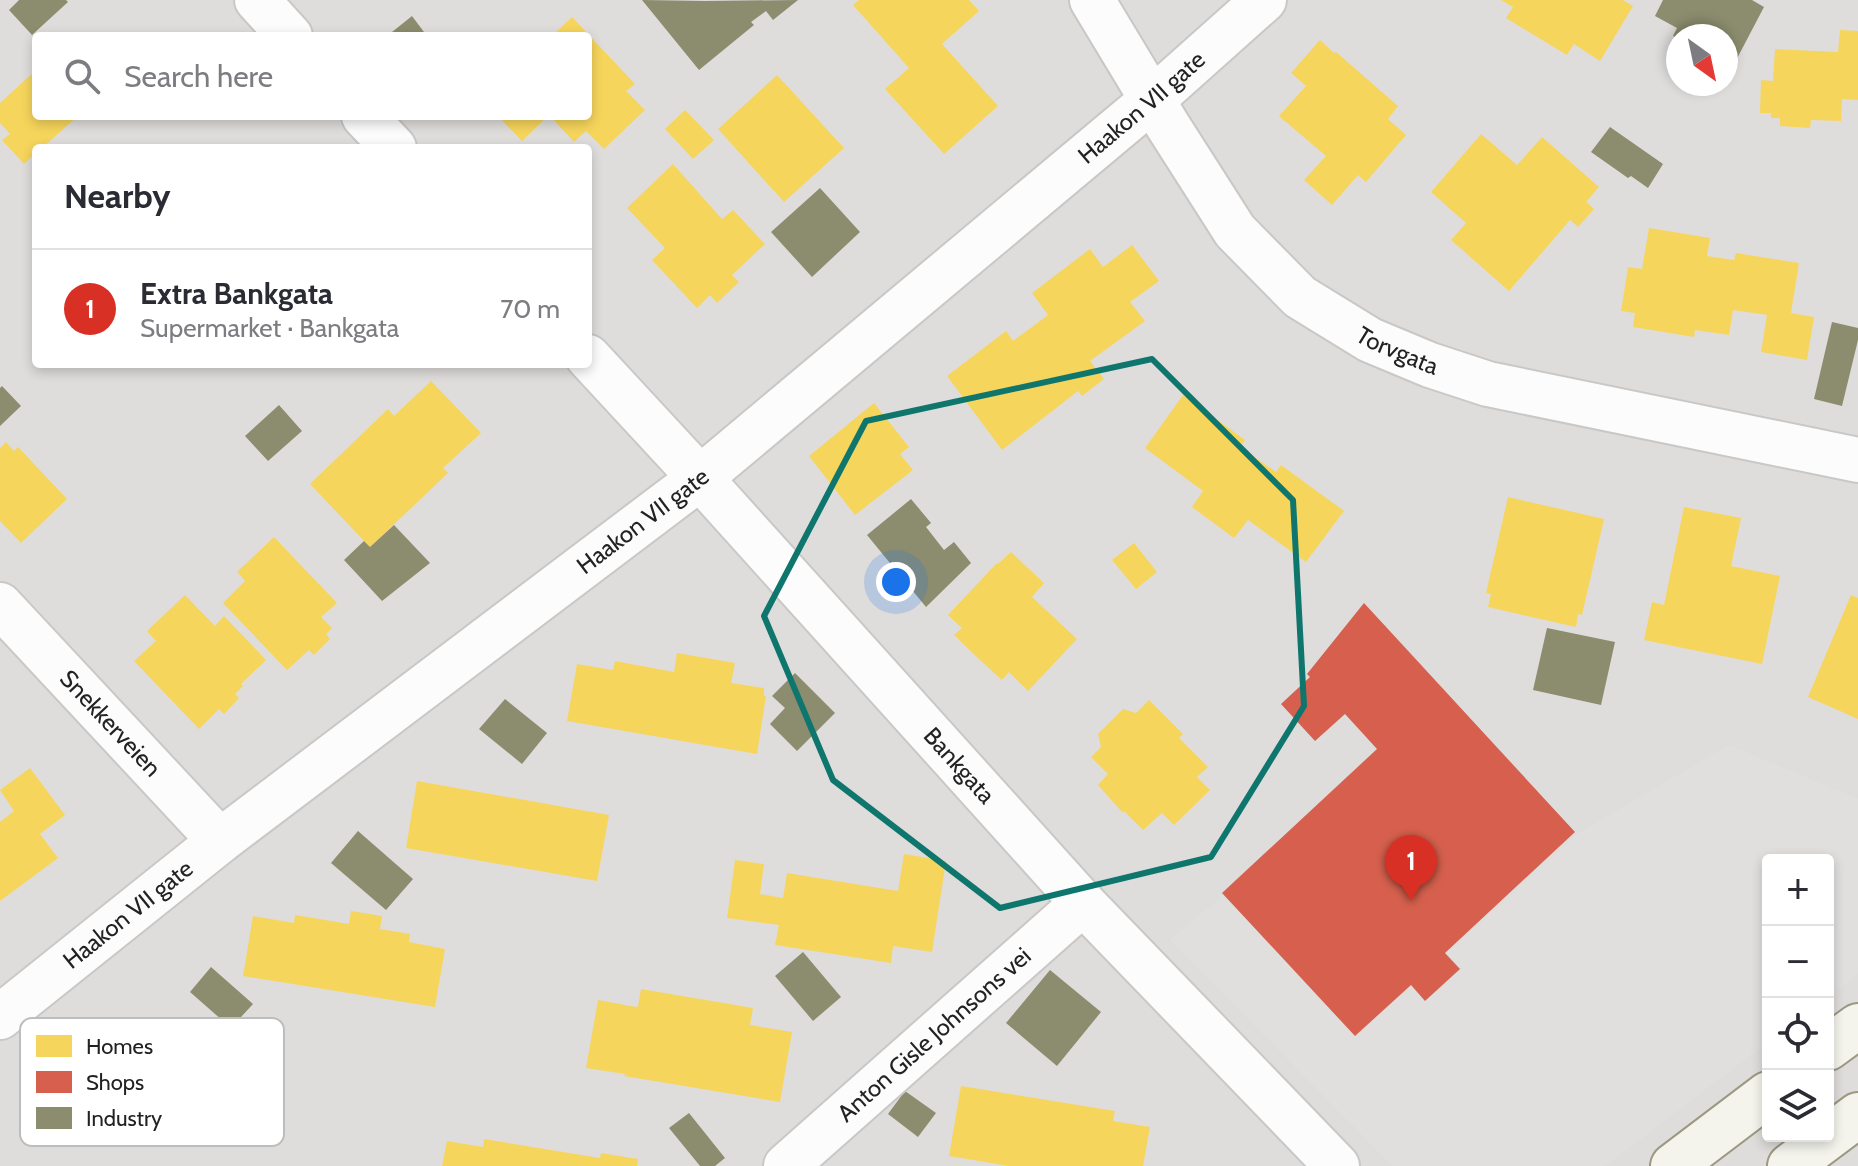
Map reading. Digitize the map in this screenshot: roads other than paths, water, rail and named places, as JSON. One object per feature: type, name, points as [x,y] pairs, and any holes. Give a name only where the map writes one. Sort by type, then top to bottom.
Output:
[{"type":"street","points":[[257,0],[286,32]]},
{"type":"street","name":"Torvgata","points":[[1092,0],[1235,231],[1300,297],[1370,340],[1430,365],[1488,384],[1858,460]]},
{"type":"street","name":"Haakon VII gate","points":[[0,1017],[220,841],[700,478],[1153,99],[1264,0]]},
{"type":"street","points":[[368,120],[390,144]]},
{"type":"street","name":"Bankgata","points":[[592,361],[1083,903],[1337,1166]]},
{"type":"street","name":"Snekkerveien","points":[[0,605],[220,841]]},
{"type":"street","name":"Anton Gisle Johnsons vei","points":[[786,1166],[1083,903]]},
{"type":"street","points":[[1834,1044],[1858,1026]]},
{"type":"street","points":[[1673,1166],[1762,1099]]},
{"type":"street","points":[[1790,1166],[1858,1115]]},
{"type":"place","name":"Extra Bankgata","points":[[1411,901]]}]
